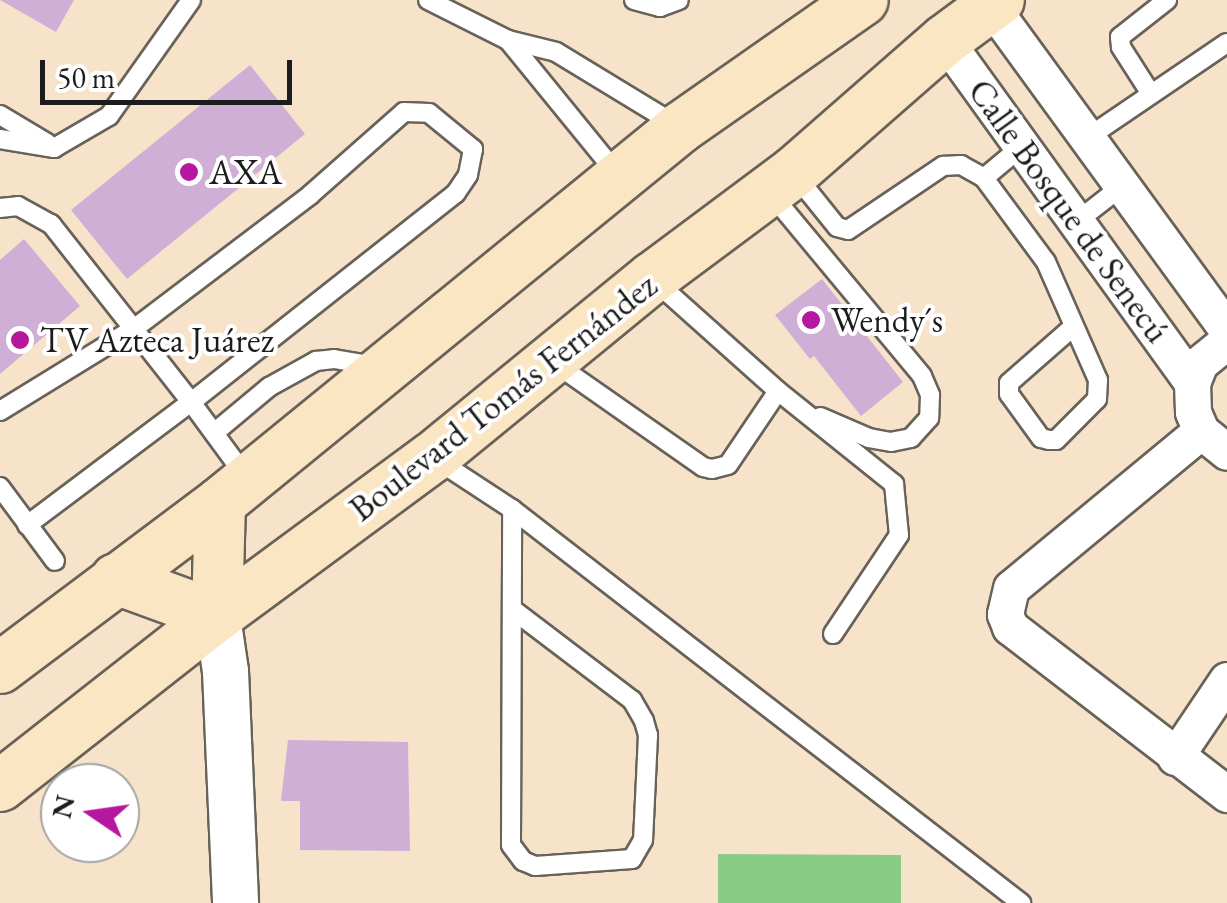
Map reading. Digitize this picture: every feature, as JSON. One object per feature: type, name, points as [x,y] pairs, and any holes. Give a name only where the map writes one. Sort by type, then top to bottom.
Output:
[{"type":"main road","points":[[0,668],[234,491],[381,367],[680,128],[863,0]]},
{"type":"main road","name":"Boulevard Tomás Fernández","points":[[0,786],[217,616],[432,457],[652,278],[781,182],[945,40],[995,3]]},
{"type":"main road","points":[[116,579],[217,616],[234,491]]},
{"type":"street","name":"Calle Bosque de Senecú","points":[[995,3],[1087,138],[1227,330]]},
{"type":"street","name":"Calle Bosque de Senecú","points":[[945,40],[1192,383]]},
{"type":"street","points":[[1227,341],[1200,363],[1192,383],[1193,412],[1214,442],[1011,588],[1004,602],[1010,627],[1227,794]]},
{"type":"street","points":[[217,616],[226,690],[235,903]]},
{"type":"street","points":[[1175,757],[1227,680]]},
{"type":"lane","points":[[0,139],[54,148],[109,116],[191,0]]},
{"type":"lane","points":[[428,0],[508,40],[556,52],[680,128]]},
{"type":"lane","points":[[634,0],[660,7],[679,0]]},
{"type":"lane","points":[[1151,94],[1121,47],[1120,37],[1167,0]]},
{"type":"lane","points":[[508,40],[544,89],[620,177]]},
{"type":"lane","points":[[1087,138],[1227,42]]},
{"type":"lane","points":[[0,410],[135,328],[310,195],[404,112],[429,113],[472,149],[468,175],[456,193],[191,402],[27,525]]},
{"type":"lane","points":[[0,115],[54,148]]},
{"type":"lane","points":[[984,178],[1022,146]]},
{"type":"lane","points":[[781,182],[837,227],[848,230],[943,166],[961,166],[984,178],[1046,262],[1098,380],[1097,399],[1056,440],[1045,440],[1009,394],[1009,383],[1074,326]]},
{"type":"lane","points":[[781,182],[922,376],[930,395],[929,418],[922,430],[911,438],[891,442],[868,438],[797,406]]},
{"type":"lane","points":[[1076,222],[1122,186]]},
{"type":"lane","points":[[0,208],[18,206],[51,224],[214,433],[234,491]]},
{"type":"lane","points":[[652,278],[778,390],[894,484],[900,514],[899,535],[832,634]]},
{"type":"lane","points":[[214,433],[269,387],[316,361],[334,358],[381,367]]},
{"type":"lane","points":[[553,361],[704,467],[728,465],[778,390]]},
{"type":"lane","points":[[432,457],[512,508],[1021,903]]},
{"type":"lane","points":[[0,487],[55,562]]},
{"type":"lane","points":[[512,508],[512,609],[512,845],[523,860],[534,866],[632,859],[643,840],[648,735],[644,721],[632,700],[512,609]]},
{"type":"green space","points":[[718,854],[901,855],[901,903],[718,903]]},
{"type":"building","points":[[0,0],[74,0],[56,32]]},
{"type":"building","name":"AXA","points":[[250,65],[305,134],[127,279],[71,210]]},
{"type":"building","name":"TV Azteca Juárez","points":[[24,239],[80,306],[0,374],[0,260]]},
{"type":"building","points":[[822,279],[903,382],[861,416],[814,356],[810,359],[775,315]]},
{"type":"building","points":[[288,740],[408,742],[410,851],[300,850],[300,801],[281,801]]},
{"type":"place","name":"AXA","points":[[189,172]]},
{"type":"place","name":"Wendy´s","points":[[811,320]]},
{"type":"place","name":"TV Azteca Juárez","points":[[20,340]]}]
